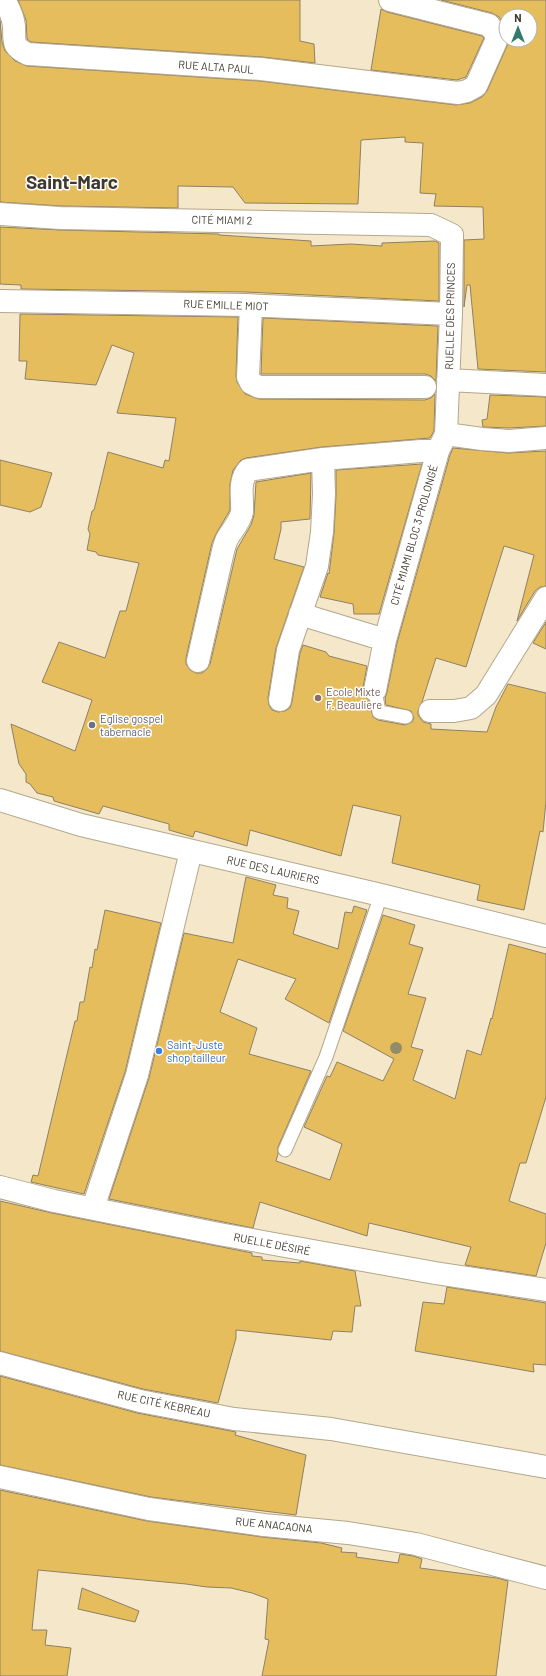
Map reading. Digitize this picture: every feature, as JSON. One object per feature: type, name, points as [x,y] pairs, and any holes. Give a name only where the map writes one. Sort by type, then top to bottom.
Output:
[{"type":"street","name":"RUE ALTA PAUL","points":[[4,0],[11,11],[15,44],[19,50],[28,54],[261,70],[458,93],[468,91],[476,86],[496,41],[496,34],[489,25],[483,22],[390,0]]},
{"type":"street","name":"CITÉ MIAMI 2","points":[[0,214],[60,218],[140,218],[430,225],[444,230]]},
{"type":"street","name":"RUELLE DES PRINCES","points":[[444,230],[452,234],[448,380],[546,385]]},
{"type":"street","name":"RUE EMILLE MIOT","points":[[0,301],[251,306],[451,314]]},
{"type":"street","points":[[251,306],[248,377],[251,383],[255,385],[425,386]]},
{"type":"street","name":"CITÉ MIAMI BLOC 3 PROLONGÉ","points":[[375,690],[385,640],[442,442],[448,380]]},
{"type":"street","points":[[198,661],[223,551],[227,539],[240,519],[242,512],[242,482],[244,474],[248,470],[323,459],[421,451],[442,442],[482,439],[509,441],[546,438]]},
{"type":"street","points":[[280,700],[288,650],[317,566],[322,532],[323,459]]},
{"type":"street","points":[[430,711],[454,711],[471,708],[486,695],[546,598]]},
{"type":"street","points":[[300,614],[385,640]]},
{"type":"street","name":"RUE DES LAURIERS","points":[[0,800],[81,825],[381,895],[546,936]]},
{"type":"street","points":[[93,1208],[137,1075],[191,851]]},
{"type":"street","name":"RUELLE DÉSIRÉ","points":[[0,1187],[54,1201],[354,1259],[546,1290]]},
{"type":"street","name":"RUE CITÉ KEBREAU","points":[[0,1363],[140,1401],[234,1419],[331,1428],[546,1467]]},
{"type":"street","name":"RUE ANACAONA","points":[[0,1477],[149,1509],[264,1525],[348,1533],[416,1544],[546,1578]]},
{"type":"lane","points":[[375,690],[379,712],[406,717]]},
{"type":"lane","points":[[285,1150],[326,1057],[381,895]]},
{"type":"building","points":[[18,0],[300,0],[300,41],[314,44],[315,63],[262,57],[31,42],[27,39],[26,20]]},
{"type":"building","points":[[441,0],[546,0],[546,372],[478,369],[470,285],[467,285],[464,307],[464,240],[484,239],[483,207],[434,206],[436,194],[420,193],[423,143],[405,142],[405,137],[361,140],[358,204],[245,203],[233,187],[178,186],[178,208],[61,206],[0,202],[0,20],[2,42],[5,51],[15,61],[27,66],[260,81],[456,105],[470,103],[482,97],[487,91],[506,48],[538,48],[538,8],[498,8],[498,16],[492,13]]},
{"type":"building","points":[[381,9],[387,12],[482,36],[484,38],[466,77],[457,80],[371,70]]},
{"type":"building","points":[[0,227],[219,234],[311,241],[311,246],[351,244],[382,246],[382,243],[435,241],[439,243],[439,301],[245,292],[21,289],[21,285],[0,284]]},
{"type":"building","points":[[20,314],[238,317],[236,376],[237,382],[245,394],[259,399],[425,400],[431,398],[435,394],[434,431],[430,438],[322,447],[246,458],[241,460],[233,470],[230,484],[230,510],[212,543],[186,658],[186,664],[190,670],[196,673],[202,673],[210,664],[237,549],[251,525],[254,515],[256,482],[311,473],[310,519],[281,522],[281,529],[274,559],[304,567],[276,648],[268,698],[269,705],[272,710],[278,712],[285,711],[290,708],[300,653],[303,645],[326,652],[329,656],[367,666],[363,694],[369,700],[373,717],[378,720],[405,725],[412,722],[414,718],[411,711],[386,705],[385,698],[397,643],[453,448],[508,453],[546,451],[546,586],[540,587],[535,591],[517,621],[534,555],[504,546],[466,667],[436,658],[418,711],[418,715],[423,722],[431,724],[431,729],[487,732],[496,707],[508,684],[546,693],[546,801],[543,832],[540,831],[524,910],[477,900],[480,885],[392,863],[401,816],[353,805],[341,856],[250,830],[247,846],[195,831],[193,837],[169,830],[169,824],[103,806],[99,814],[54,801],[53,797],[37,793],[30,784],[26,782],[26,774],[19,764],[11,724],[75,751],[92,700],[42,682],[59,642],[105,658],[120,611],[126,611],[139,563],[98,555],[96,552],[87,550],[90,534],[88,529],[108,452],[163,468],[165,460],[169,461],[176,418],[117,413],[134,353],[112,345],[96,385],[25,379],[27,361],[19,361]]},
{"type":"building","points":[[263,318],[438,326],[436,381],[431,376],[425,374],[261,374]]},
{"type":"building","points":[[490,395],[546,397],[546,426],[509,428],[483,427],[482,420],[487,419]]},
{"type":"building","points":[[0,460],[52,473],[41,507],[30,512],[0,505]]},
{"type":"building","points":[[422,464],[379,614],[354,614],[353,604],[320,597],[328,573],[329,574],[334,533],[336,470]]},
{"type":"building","points":[[546,622],[546,649],[533,643]]},
{"type":"building","points":[[246,877],[276,885],[273,895],[288,898],[287,908],[299,911],[293,934],[338,949],[345,912],[352,913],[354,906],[367,910],[329,1023],[285,999],[296,979],[238,959],[220,1012],[257,1028],[249,1054],[311,1071],[278,1147],[276,1161],[330,1180],[342,1144],[304,1127],[327,1076],[330,1077],[337,1062],[383,1081],[394,1059],[343,1031],[383,915],[415,925],[409,944],[423,948],[408,994],[426,998],[411,1047],[423,1050],[413,1080],[455,1099],[467,1050],[481,1055],[491,1018],[492,1019],[509,944],[546,954],[546,1097],[526,1163],[520,1163],[509,1201],[546,1214],[546,1243],[536,1276],[465,1265],[471,1247],[369,1223],[367,1236],[260,1202],[253,1228],[109,1199],[149,1078],[184,933],[233,943]]},
{"type":"building","points":[[105,910],[161,923],[125,1072],[84,1194],[31,1182],[33,1175],[38,1176],[75,1021],[77,1021],[80,1002],[84,1002],[90,967],[92,968],[95,949],[97,950]]},
{"type":"building","points":[[0,1201],[52,1213],[252,1253],[252,1256],[262,1257],[262,1260],[300,1263],[300,1261],[355,1271],[361,1306],[355,1306],[352,1332],[333,1331],[331,1340],[236,1330],[236,1338],[218,1403],[143,1389],[0,1351]]},
{"type":"building","points":[[447,1287],[546,1303],[546,1365],[533,1364],[534,1372],[415,1351],[423,1302],[444,1304]]},
{"type":"building","points":[[0,1376],[137,1413],[236,1432],[235,1435],[306,1455],[296,1515],[151,1497],[0,1465]]},
{"type":"building","points":[[0,1490],[147,1521],[262,1537],[321,1543],[342,1548],[341,1552],[357,1553],[356,1557],[398,1563],[400,1554],[413,1556],[422,1559],[420,1568],[497,1578],[508,1581],[496,1676],[262,1676],[269,1640],[265,1639],[268,1599],[231,1588],[207,1587],[38,1570],[32,1630],[47,1630],[45,1645],[71,1648],[67,1676],[0,1676]]},
{"type":"building","points":[[82,1588],[139,1611],[135,1622],[78,1609]]},
{"type":"place","name":"Ecole Mixte F. Beauliere","points":[[318,698]]},
{"type":"place","name":"Eglise gospel tabernacle","points":[[92,725]]},
{"type":"place","name":"Saint-Juste shop tailleur","points":[[159,1051]]},
{"type":"district","name":"Saint-Marc","points":[[72,182]]}]
